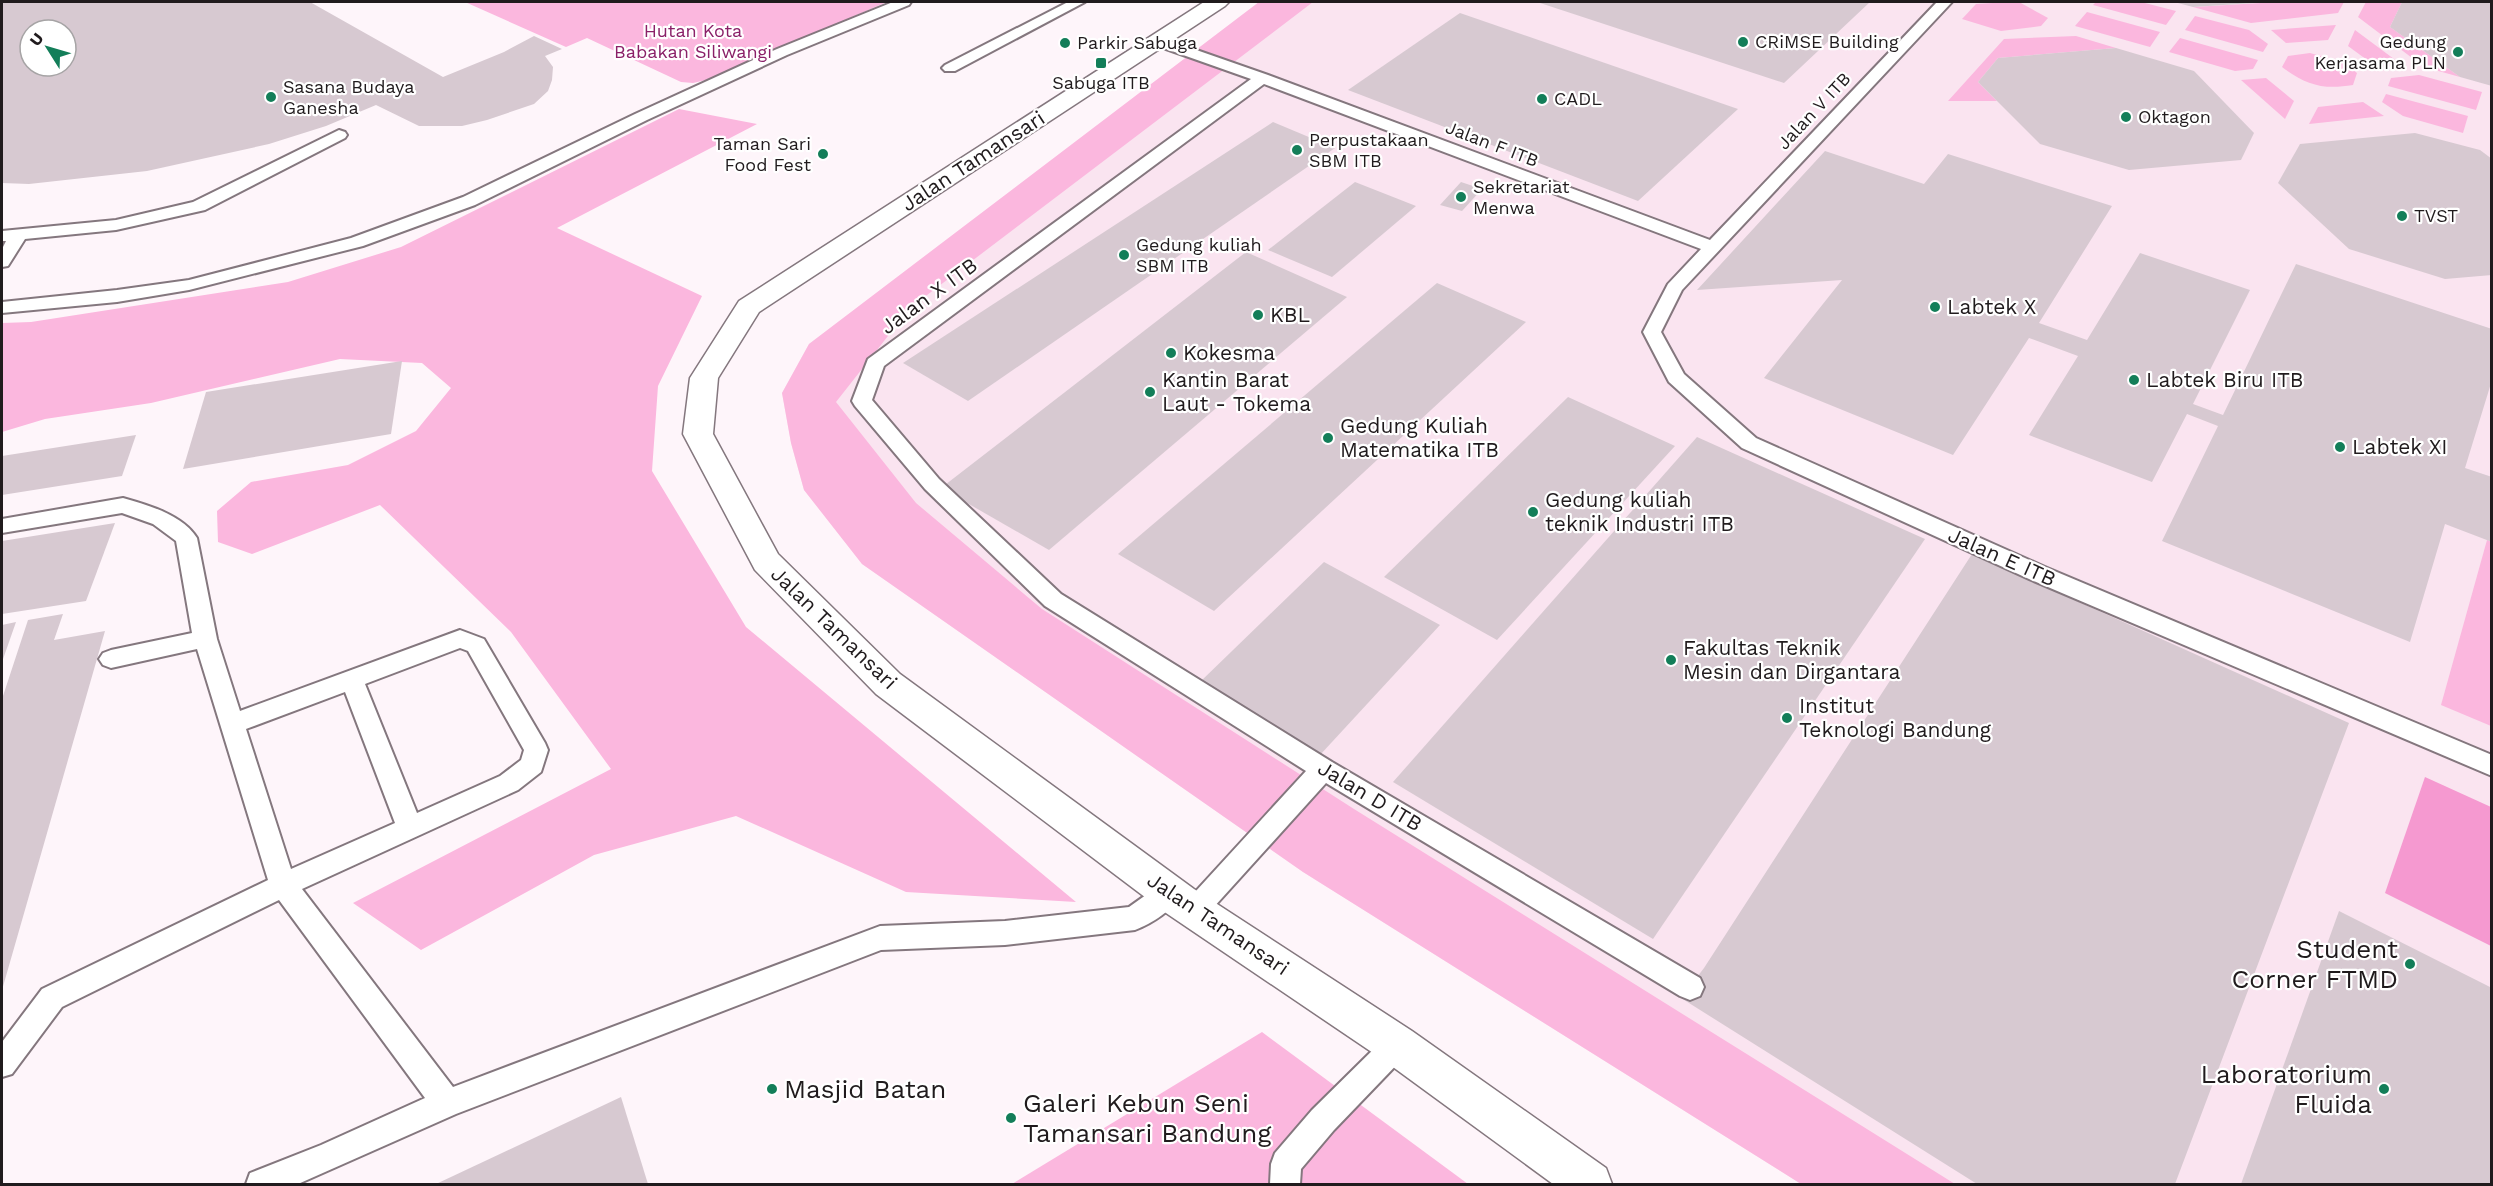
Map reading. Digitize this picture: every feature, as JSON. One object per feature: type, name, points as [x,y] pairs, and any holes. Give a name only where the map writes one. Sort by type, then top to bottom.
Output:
[{"type":"main road","name":"Jalan Tamansari","points":[[1218,2],[749,307],[704,378],[698,434],[766,562],[888,684],[1182,902],[1397,1045],[1590,1185]]},
{"type":"lane","points":[[2,308],[117,296],[189,285],[357,242],[469,201],[772,56],[904,2]]},
{"type":"lane","points":[[950,68],[1078,2]]},
{"type":"lane","name":"Jalan V ITB","points":[[1712,247],[1945,2]]},
{"type":"lane","name":"Jalan F ITB","points":[[1157,41],[1263,78],[1712,247]]},
{"type":"lane","name":"Jalan X ITB","points":[[1053,600],[932,484],[862,401],[875,363],[1263,78]]},
{"type":"lane","points":[[2,262],[10,236],[116,225],[199,206],[339,135]]},
{"type":"lane","name":"Jalan E ITB","points":[[1712,247],[1674,288],[1652,332],[1676,378],[1749,443],[2037,573],[2492,766]]},
{"type":"lane","points":[[2,526],[123,506],[161,519],[186,538],[205,639],[283,885],[447,1103]]},
{"type":"lane","name":"Jalan D ITB","points":[[1053,600],[1323,769],[1690,987]]},
{"type":"lane","points":[[111,659],[205,639]]},
{"type":"lane","points":[[2,1064],[52,998],[283,885],[509,783],[532,765],[536,750],[476,645],[460,639],[233,724]]},
{"type":"lane","points":[[352,680],[410,827]]},
{"type":"lane","points":[[261,1185],[329,1157],[447,1103],[880,938],[1005,933],[1135,918],[1182,902],[1323,769]]},
{"type":"lane","points":[[1285,1185],[1286,1164],[1323,1120],[1397,1045]]},
{"type":"shaded area","name":"Institut Teknologi Bandung","points":[[1259,2],[2491,2],[2491,1184],[1801,1184],[1303,872],[862,564],[804,490],[791,443],[782,393],[809,344]]},
{"type":"shaded area","points":[[2425,777],[2491,807],[2491,946],[2385,893]]},
{"type":"green space","name":"Hutan Kota Babakan Siliwangi","points":[[465,2],[887,2],[706,80],[693,83],[681,82],[587,38],[566,47]]},
{"type":"green space","points":[[1259,2],[1313,2],[910,308],[836,402],[916,503],[1042,609],[1354,809],[1955,1184],[1801,1184],[1303,872],[862,564],[804,490],[791,443],[782,393],[809,344]]},
{"type":"green space","points":[[2019,2],[2048,18],[2041,26],[2001,31],[1962,19],[1976,4]]},
{"type":"green space","points":[[2096,2],[2141,2],[2176,11],[2166,25],[2093,5]]},
{"type":"green space","points":[[2277,2],[2344,2],[2338,13],[2251,23],[2193,7]]},
{"type":"green space","points":[[2366,2],[2402,2],[2390,27],[2460,77],[2424,67],[2358,17]]},
{"type":"green space","points":[[2087,12],[2160,32],[2150,47],[2075,26]]},
{"type":"green space","points":[[2195,16],[2249,30],[2268,44],[2263,52],[2185,30]]},
{"type":"green space","points":[[2336,25],[2328,40],[2286,43],[2271,30]]},
{"type":"green space","points":[[2355,30],[2402,65],[2378,68],[2348,46]]},
{"type":"green space","points":[[2076,36],[2116,48],[1998,58],[1978,82],[1997,101],[1948,101],[2004,39]]},
{"type":"green space","points":[[2180,38],[2258,60],[2253,69],[2235,71],[2169,52]]},
{"type":"green space","points":[[2310,53],[2342,62],[2357,73],[2353,85],[2333,87],[2315,85],[2282,67],[2288,56]]},
{"type":"green space","points":[[2419,75],[2482,92],[2476,110],[2388,86],[2391,78]]},
{"type":"green space","points":[[2266,78],[2294,101],[2285,119],[2241,80]]},
{"type":"green space","points":[[2386,94],[2468,116],[2463,133],[2403,116],[2382,102]]},
{"type":"green space","points":[[2363,102],[2384,116],[2309,124],[2318,107]]},
{"type":"green space","points":[[679,109],[757,124],[557,228],[702,296],[658,386],[652,471],[746,627],[1076,902],[906,892],[736,816],[594,855],[421,950],[353,903],[611,769],[511,632],[380,505],[252,554],[218,542],[217,511],[251,482],[348,465],[416,431],[451,388],[422,363],[340,359],[151,403],[45,419],[2,432],[2,323],[31,322],[288,282],[401,247]]},
{"type":"green space","points":[[2487,540],[2492,542],[2491,726],[2441,705]]},
{"type":"green space","points":[[1262,1032],[1468,1184],[1012,1184]]},
{"type":"building","name":"Sasana Budaya Ganesha","points":[[2,2],[310,2],[443,77],[504,52],[534,36],[562,49],[545,56],[553,67],[548,91],[534,104],[487,120],[462,126],[419,126],[376,105],[326,126],[269,144],[147,171],[29,184],[2,183]]},
{"type":"building","name":"CRiMSE Building","points":[[1537,2],[1870,2],[1784,83]]},
{"type":"building","points":[[2174,2],[2253,2],[2253,3],[2193,7]]},
{"type":"building","name":"Gedung Kerjasama PLN","points":[[2402,2],[2492,2],[2492,86],[2460,77],[2390,27]]},
{"type":"building","name":"CADL","points":[[1460,13],[1738,109],[1638,201],[1348,90]]},
{"type":"building","name":"Oktagon","points":[[2116,48],[2194,71],[2254,133],[2241,160],[2129,170],[2040,144],[1978,82],[1998,58]]},
{"type":"building","name":"Gedung kuliah SBM ITB","points":[[1273,122],[1335,148],[968,401],[903,363]]},
{"type":"building","name":"TVST","points":[[2415,133],[2480,150],[2492,159],[2492,275],[2445,279],[2349,249],[2278,183],[2300,144]]},
{"type":"building","points":[[1825,151],[1924,184],[1948,154],[2112,206],[2039,323],[2087,340],[2140,253],[2250,290],[2193,404],[2223,415],[2296,264],[2492,329],[2492,380],[2465,468],[2492,477],[2492,542],[2445,524],[2410,642],[2162,541],[2218,426],[2187,414],[2152,482],[2029,435],[2078,356],[2029,338],[1953,455],[1764,378],[1842,280],[1697,290]]},
{"type":"building","points":[[1355,182],[1416,206],[1332,277],[1268,250]]},
{"type":"building","name":"Sekretariat Menwa","points":[[1461,182],[1482,189],[1462,211],[1440,205]]},
{"type":"building","name":"Kantin Barat Laut - Tokema","points":[[1246,252],[1347,297],[1049,550],[941,488]]},
{"type":"building","name":"Gedung Kuliah Matematika ITB","points":[[1437,283],[1526,322],[1214,611],[1118,554]]},
{"type":"building","points":[[402,361],[391,434],[183,469],[206,392]]},
{"type":"building","name":"Gedung kuliah teknik Industri ITB","points":[[1568,397],[1675,446],[1497,640],[1384,577]]},
{"type":"building","points":[[136,435],[122,476],[2,495],[2,456]]},
{"type":"building","name":"Fakultas Teknik Mesin dan Dirgantara","points":[[1697,437],[1925,539],[1653,939],[1393,782]]},
{"type":"building","points":[[115,523],[86,601],[2,614],[2,541]]},
{"type":"building","points":[[1972,554],[2349,723],[2175,1184],[1977,1184],[1681,998],[1704,968]]},
{"type":"building","points":[[1324,562],[1440,625],[1320,755],[1200,682]]},
{"type":"building","points":[[63,614],[54,640],[105,631],[2,990],[2,699],[28,620]]},
{"type":"building","points":[[16,622],[2,662],[2,625]]},
{"type":"building","name":"Laboratorium Fluida","points":[[2339,911],[2492,988],[2492,1184],[2241,1184]]},
{"type":"building","points":[[621,1097],[648,1184],[436,1184]]},
{"type":"place","name":"CRiMSE Building","points":[[1743,42]]},
{"type":"place","name":"Parkir Sabuga","points":[[1065,43]]},
{"type":"place","name":"Gedung Kerjasama PLN","points":[[2458,52]]},
{"type":"place","name":"Sabuga ITB","points":[[1101,63]]},
{"type":"place","name":"Sasana Budaya Ganesha","points":[[271,97]]},
{"type":"place","name":"CADL","points":[[1542,99]]},
{"type":"place","name":"Oktagon","points":[[2126,117]]},
{"type":"place","name":"Perpustakaan SBM ITB","points":[[1297,150]]},
{"type":"place","name":"Taman Sari Food Fest","points":[[823,154]]},
{"type":"place","name":"Sekretariat Menwa","points":[[1461,197]]},
{"type":"place","name":"TVST","points":[[2402,216]]},
{"type":"place","name":"Gedung kuliah SBM ITB","points":[[1124,255]]},
{"type":"place","name":"Labtek X","points":[[1935,307]]},
{"type":"place","name":"KBL","points":[[1258,315]]},
{"type":"place","name":"Kokesma","points":[[1171,353]]},
{"type":"place","name":"Labtek Biru ITB","points":[[2134,380]]},
{"type":"place","name":"Kantin Barat Laut - Tokema","points":[[1150,392]]},
{"type":"place","name":"Gedung Kuliah Matematika ITB","points":[[1328,438]]},
{"type":"place","name":"Labtek XI","points":[[2340,447]]},
{"type":"place","name":"Gedung kuliah teknik Industri ITB","points":[[1533,512]]},
{"type":"place","name":"Fakultas Teknik Mesin dan Dirgantara","points":[[1671,660]]},
{"type":"place","name":"Institut Teknologi Bandung","points":[[1787,718]]},
{"type":"place","name":"Student Corner FTMD","points":[[2410,964]]},
{"type":"place","name":"Masjid Batan","points":[[772,1089]]},
{"type":"place","name":"Laboratorium Fluida","points":[[2384,1089]]},
{"type":"place","name":"Galeri Kebun Seni Tamansari Bandung","points":[[1011,1118]]}]
